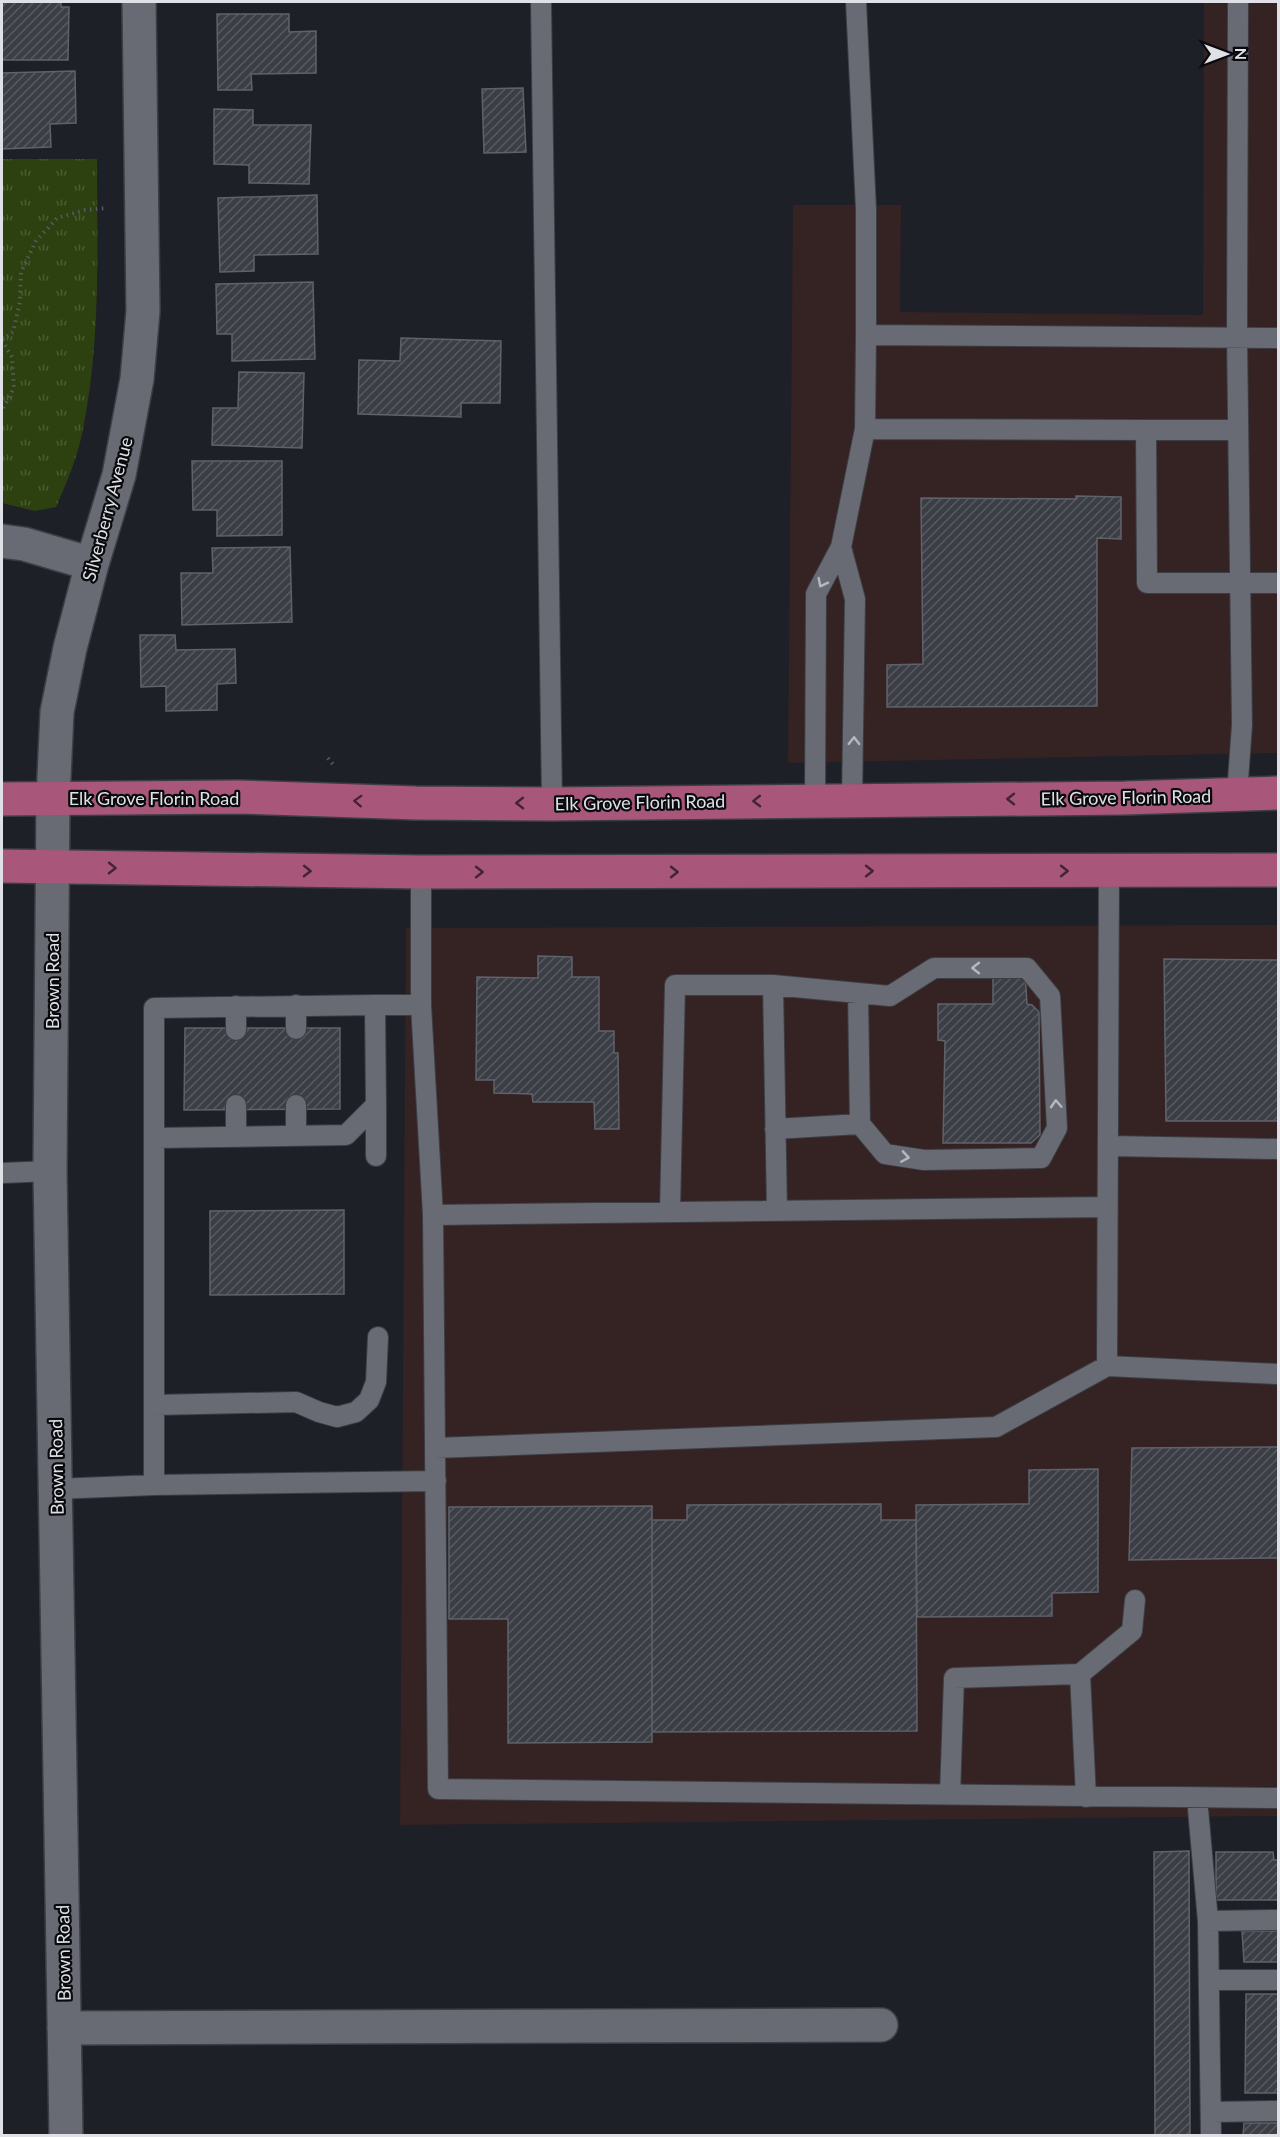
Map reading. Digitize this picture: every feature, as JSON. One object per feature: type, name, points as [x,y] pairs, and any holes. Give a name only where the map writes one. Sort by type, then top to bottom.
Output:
[{"type":"main road","name":"Elk Grove Florin Road","points":[[2,799],[238,797],[416,803],[552,804],[1125,798],[1278,793]]},
{"type":"main road","points":[[2,866],[421,872],[1278,870]]},
{"type":"street","name":"Silverberry Avenue","points":[[53,799],[57,712],[70,648],[119,475],[137,379],[142,310],[139,2]]},
{"type":"street","points":[[2,541],[24,544],[92,564]]},
{"type":"street","name":"Brown Road","points":[[53,799],[50,1171],[66,2136]]},
{"type":"street","points":[[64,2028],[881,2025]]},
{"type":"lane","points":[[541,2],[552,804]]},
{"type":"lane","points":[[815,800],[816,594],[841,547],[865,429],[866,209],[856,2]]},
{"type":"lane","points":[[1237,794],[1242,725],[1242,583],[1237,337],[1238,2]]},
{"type":"lane","points":[[866,335],[1278,338]]},
{"type":"lane","points":[[865,429],[1238,430]]},
{"type":"lane","points":[[1146,430],[1147,584],[1278,583]]},
{"type":"lane","points":[[841,547],[855,598],[852,800]]},
{"type":"lane","points":[[1107,1366],[1109,871]]},
{"type":"lane","points":[[421,872],[421,1005],[434,1215],[438,1789],[1278,1798]]},
{"type":"lane","points":[[670,1212],[675,985],[773,986],[858,993],[890,996],[934,968],[1027,968],[1050,996],[1057,1128],[1041,1158],[924,1160],[885,1154],[860,1124],[858,993]]},
{"type":"lane","points":[[773,986],[777,1210]]},
{"type":"lane","points":[[296,1005],[296,1029]]},
{"type":"lane","points":[[375,1005],[376,1156]]},
{"type":"lane","points":[[154,1485],[154,1008],[421,1005]]},
{"type":"lane","points":[[236,1006],[236,1030]]},
{"type":"lane","points":[[236,1105],[236,1137]]},
{"type":"lane","points":[[296,1105],[296,1136]]},
{"type":"lane","points":[[154,1138],[346,1135],[376,1105]]},
{"type":"lane","points":[[775,1129],[860,1124]]},
{"type":"lane","points":[[1108,1146],[1278,1149]]},
{"type":"lane","points":[[2,1173],[50,1171]]},
{"type":"lane","points":[[434,1215],[1107,1207]]},
{"type":"lane","points":[[154,1405],[296,1402],[337,1417],[356,1412],[369,1400],[376,1382],[378,1337]]},
{"type":"lane","points":[[435,1448],[996,1427],[1107,1366],[1278,1374]]},
{"type":"lane","points":[[56,1489],[154,1485],[436,1481]]},
{"type":"lane","points":[[950,1795],[954,1678],[1080,1674],[1132,1631],[1135,1600]]},
{"type":"lane","points":[[1080,1674],[1086,1797]]},
{"type":"lane","points":[[1197,1798],[1208,1921],[1211,2136]]},
{"type":"lane","points":[[1208,1921],[1278,1920]]},
{"type":"lane","points":[[1209,1980],[1278,1980]]},
{"type":"lane","points":[[1211,2112],[1278,2111]]},
{"type":"path","points":[[2,410],[14,388],[12,357],[2,340],[13,332],[20,302],[21,272],[36,241],[57,218],[85,210],[141,205]]},
{"type":"shaded area","points":[[1204,2],[1278,2],[1278,753],[788,763],[793,205],[901,205],[900,312],[1203,315]]},
{"type":"shaded area","points":[[1278,925],[1278,1816],[400,1825],[406,928]]},
{"type":"green space","points":[[2,159],[97,159],[95,328],[89,396],[81,439],[56,507],[35,511],[2,503]]},
{"type":"building","points":[[2,2],[61,2],[61,7],[69,7],[68,60],[2,60]]},
{"type":"building","points":[[217,14],[289,14],[289,32],[316,31],[316,73],[251,74],[252,90],[218,90]]},
{"type":"building","points":[[75,71],[76,123],[50,124],[51,147],[2,149],[2,73]]},
{"type":"building","points":[[523,88],[526,152],[484,153],[482,89]]},
{"type":"building","points":[[214,109],[253,110],[253,125],[311,125],[309,184],[249,183],[249,165],[214,164]]},
{"type":"building","points":[[317,195],[318,254],[254,255],[254,271],[220,272],[218,198]]},
{"type":"building","points":[[313,282],[315,359],[232,361],[232,334],[217,334],[216,284]]},
{"type":"building","points":[[401,338],[501,341],[500,403],[461,403],[461,417],[358,414],[359,360],[400,361]]},
{"type":"building","points":[[239,372],[304,373],[302,448],[212,445],[213,408],[238,408]]},
{"type":"building","points":[[192,461],[282,461],[282,535],[217,536],[217,510],[193,510]]},
{"type":"building","points":[[1076,496],[1121,497],[1121,539],[1097,538],[1097,706],[887,707],[887,665],[923,664],[921,498],[1076,499]]},
{"type":"building","points":[[290,547],[292,622],[182,625],[181,573],[213,573],[212,548]]},
{"type":"building","points":[[140,635],[175,635],[176,650],[235,649],[236,683],[217,684],[217,710],[166,711],[166,686],[141,687]]},
{"type":"building","points":[[538,956],[572,957],[572,977],[599,977],[599,1031],[614,1031],[614,1053],[618,1053],[619,1129],[595,1129],[594,1102],[533,1102],[532,1094],[494,1093],[494,1080],[476,1080],[477,977],[538,978]]},
{"type":"building","points":[[1164,959],[1278,960],[1278,1121],[1166,1121]]},
{"type":"building","points":[[993,972],[1025,972],[1027,1004],[1032,1005],[1039,1012],[1040,1135],[1031,1143],[943,1143],[945,1041],[938,1040],[938,1004],[993,1004]]},
{"type":"building","points":[[185,1028],[340,1028],[340,1109],[184,1110]]},
{"type":"building","points":[[344,1210],[344,1294],[210,1295],[210,1211]]},
{"type":"building","points":[[1278,1447],[1278,1558],[1129,1560],[1132,1448]]},
{"type":"building","points":[[1098,1469],[1098,1592],[1052,1593],[1052,1616],[917,1617],[916,1505],[1029,1504],[1029,1470]]},
{"type":"building","points":[[881,1504],[881,1520],[916,1520],[917,1731],[652,1732],[652,1520],[687,1520],[687,1505]]},
{"type":"building","points":[[652,1506],[652,1742],[508,1743],[508,1619],[449,1619],[449,1507]]},
{"type":"building","points":[[1189,1851],[1190,2136],[1155,2136],[1154,1852]]},
{"type":"building","points":[[1216,1852],[1273,1852],[1274,1860],[1278,1860],[1278,1900],[1216,1900]]},
{"type":"building","points":[[1242,1931],[1278,1931],[1278,1962],[1244,1962]]},
{"type":"building","points":[[1246,1994],[1278,1994],[1278,2093],[1245,2093]]},
{"type":"building","points":[[1244,2123],[1278,2123],[1278,2136],[1243,2136]]}]
